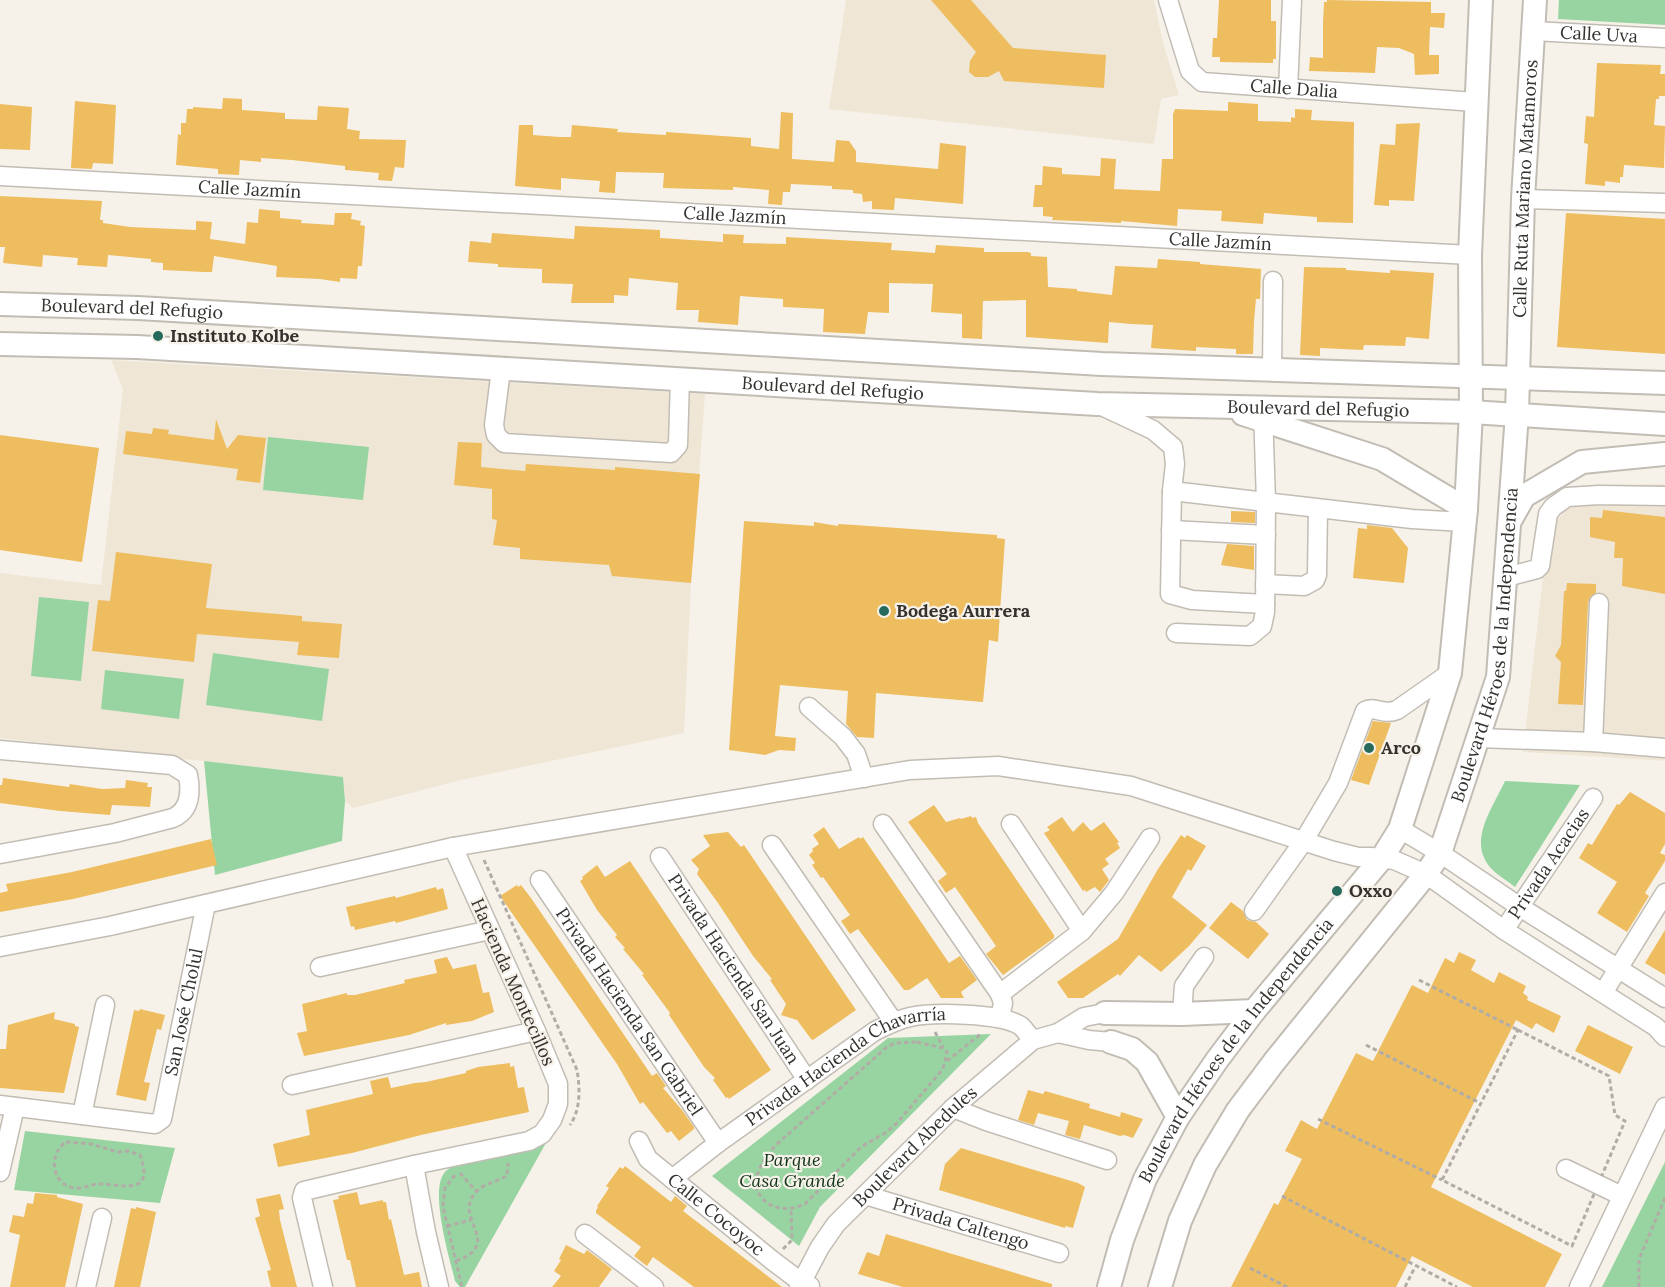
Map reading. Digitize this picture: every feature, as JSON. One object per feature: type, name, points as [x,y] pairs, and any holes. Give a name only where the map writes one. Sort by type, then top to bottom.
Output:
[{"type":"main road","points":[[1471,376],[1470,255],[1481,0]]},
{"type":"main road","name":"Calle Ruta Mariano Matamoros","points":[[1517,414],[1523,199],[1535,0]]},
{"type":"main road","name":"Boulevard del Refugio","points":[[0,304],[150,308],[1102,364],[1665,383]]},
{"type":"main road","name":"Boulevard del Refugio","points":[[0,344],[137,347],[1097,404],[1225,407],[1263,414],[1471,412],[1665,424]]},
{"type":"main road","name":"Boulevard Héroes de la Independencia","points":[[1109,1287],[1122,1240],[1145,1179],[1178,1117],[1254,1011],[1382,858],[1400,829],[1450,673],[1465,516],[1471,376]]},
{"type":"main road","points":[[1263,414],[1382,459],[1465,516]]},
{"type":"main road","name":"Boulevard Héroes de la Independencia","points":[[1160,1287],[1188,1202],[1205,1165],[1238,1110],[1426,874],[1440,853],[1498,677],[1517,414]]},
{"type":"main road","points":[[1510,520],[1524,496],[1582,462],[1665,454]]},
{"type":"main road","points":[[1105,1013],[1182,1014],[1254,1011]]},
{"type":"main road","points":[[1111,1042],[1132,1049],[1147,1062],[1178,1117]]},
{"type":"street","name":"Calle Dalia","points":[[1168,0],[1190,71],[1202,82],[1475,102]]},
{"type":"street","points":[[1288,89],[1292,0]]},
{"type":"street","name":"Calle Uva","points":[[1533,31],[1665,38]]},
{"type":"street","name":"Calle Jazmín","points":[[0,176],[1470,255]]},
{"type":"street","points":[[1523,199],[1665,203]]},
{"type":"street","points":[[1272,369],[1273,281]]},
{"type":"street","points":[[501,369],[494,425],[496,435],[504,442],[670,453],[678,445],[680,379]]},
{"type":"street","points":[[1097,404],[1153,430],[1173,447],[1175,464],[1172,491],[1170,594],[1192,600],[1265,604]]},
{"type":"street","points":[[1176,633],[1250,636],[1262,626],[1265,604],[1266,535],[1263,414]]},
{"type":"street","points":[[1172,491],[1318,509],[1465,516]]},
{"type":"street","points":[[1506,577],[1537,569],[1540,566],[1548,514],[1566,497],[1665,496]]},
{"type":"street","points":[[1265,584],[1304,586],[1315,580],[1318,509]]},
{"type":"street","points":[[1171,530],[1266,535]]},
{"type":"street","points":[[1593,742],[1599,603]]},
{"type":"street","points":[[1254,911],[1303,842],[1338,783],[1365,711],[1372,708],[1390,713],[1397,710],[1450,673]]},
{"type":"street","points":[[809,707],[843,737],[856,754],[864,778]]},
{"type":"street","points":[[1478,738],[1593,742],[1665,748]]},
{"type":"street","points":[[0,750],[172,765],[188,775],[191,792],[181,815],[173,818],[104,835],[0,854]]},
{"type":"street","points":[[0,947],[110,926],[453,847],[910,770],[998,766],[1131,786],[1303,842],[1358,857],[1394,860],[1426,874],[1504,930],[1662,1030]]},
{"type":"street","name":"Privada Acacias","points":[[1504,930],[1593,798]]},
{"type":"street","points":[[883,824],[1000,994],[1003,1004],[1000,1018]]},
{"type":"street","points":[[1011,824],[1082,931]]},
{"type":"street","points":[[1400,829],[1665,998]]},
{"type":"street","points":[[1000,994],[1082,931],[1114,893],[1150,838]]},
{"type":"street","points":[[772,845],[893,1021]]},
{"type":"street","name":"Hacienda Montecillos","points":[[453,847],[558,1084],[559,1126]]},
{"type":"street","name":"Privada Hacienda San Juan","points":[[660,857],[807,1080]]},
{"type":"street","name":"Privada Hacienda San Gabriel","points":[[540,880],[718,1143]]},
{"type":"street","points":[[1603,993],[1658,920],[1665,893]]},
{"type":"street","name":"San José Cholul","points":[[82,1115],[155,1124],[162,1119],[206,904]]},
{"type":"street","points":[[320,967],[490,930]]},
{"type":"street","points":[[1182,1014],[1184,986],[1204,957]]},
{"type":"street","points":[[0,1172],[8,1106],[82,1115],[105,1005]]},
{"type":"street","name":"Boulevard Abedules","points":[[804,1285],[820,1247],[836,1224],[953,1108],[1033,1040],[1058,1033],[1084,1017],[1105,1013]]},
{"type":"street","name":"Privada Hacienda Chavarría","points":[[672,1179],[718,1143],[875,1031],[893,1021],[912,1016],[943,1014],[1000,1018],[1021,1026],[1033,1040]]},
{"type":"street","points":[[292,1085],[536,1031]]},
{"type":"street","name":"Boulevard Abedules","points":[[1058,1033],[1111,1042]]},
{"type":"street","points":[[1579,1287],[1665,1107]]},
{"type":"street","points":[[953,1108],[1107,1160]]},
{"type":"street","points":[[323,1287],[302,1198],[304,1191],[529,1141],[559,1126]]},
{"type":"street","name":"Calle Cocoyoc","points":[[639,1142],[648,1159],[804,1285]]},
{"type":"street","points":[[414,1165],[439,1287]]},
{"type":"street","points":[[1566,1169],[1622,1196]]},
{"type":"street","name":"Privada Caltengo","points":[[865,1196],[1059,1253]]},
{"type":"street","points":[[86,1287],[102,1218]]},
{"type":"street","points":[[585,1234],[654,1287]]},
{"type":"path","points":[[477,843],[577,1070],[580,1086],[578,1107],[572,1122],[559,1126]]},
{"type":"path","points":[[1318,1119],[1572,1246],[1625,1121],[1615,1115],[1609,1076],[1419,980]]},
{"type":"path","points":[[946,1062],[1000,1018]]},
{"type":"path","points":[[1442,1180],[1518,1030]]},
{"type":"path","points":[[917,1042],[939,1045],[947,1052],[946,1062],[943,1070],[896,1124],[861,1147],[805,1204],[784,1210],[771,1205],[758,1192],[755,1185],[763,1159],[887,1047],[895,1043],[917,1042]]},
{"type":"path","points":[[1366,1045],[1480,1103]]},
{"type":"path","points":[[66,1142],[91,1144],[118,1152],[128,1151],[140,1155],[144,1166],[142,1178],[136,1185],[130,1187],[99,1184],[75,1188],[65,1184],[54,1172],[53,1165],[56,1153],[66,1142]]},
{"type":"path","points":[[456,1261],[471,1256],[477,1245],[477,1233],[471,1220],[471,1203],[482,1187],[507,1176],[507,1158]]},
{"type":"path","points":[[462,1287],[443,1207],[445,1188],[460,1171],[477,1192]]},
{"type":"path","points":[[1282,1196],[1457,1287]]},
{"type":"path","points":[[1639,1287],[1639,1259],[1665,1198]]},
{"type":"path","points":[[773,1261],[792,1239],[791,1209]]},
{"type":"path","points":[[447,1226],[471,1220]]},
{"type":"path","points":[[1405,1287],[1415,1267]]},
{"type":"path","points":[[1250,1268],[1287,1287]]},
{"type":"shaded area","points":[[846,0],[1154,0],[1163,43],[1179,95],[1161,99],[1154,144],[829,109]]},
{"type":"shaded area","name":"Instituto Kolbe","points":[[111,360],[705,394],[691,583],[684,733],[461,780],[353,808],[345,801],[343,777],[0,738],[0,573],[101,585],[123,389]]},
{"type":"shaded area","points":[[1665,484],[1665,761],[1523,752],[1548,533],[1583,485]]},
{"type":"green space","points":[[1559,0],[1665,0],[1665,25],[1558,19]]},
{"type":"green space","points":[[268,437],[369,447],[363,500],[263,490]]},
{"type":"green space","points":[[39,597],[89,602],[81,681],[31,676]]},
{"type":"green space","points":[[213,653],[329,669],[322,721],[206,705]]},
{"type":"green space","points":[[105,670],[184,679],[179,719],[101,709]]},
{"type":"green space","points":[[204,761],[343,777],[345,801],[342,841],[215,875]]},
{"type":"green space","points":[[1505,781],[1580,785],[1515,887],[1496,873],[1487,863],[1482,851],[1483,828]]},
{"type":"green space","name":"Parque Casa Grande","points":[[991,1034],[820,1207],[799,1246],[712,1176],[888,1038]]},
{"type":"green space","points":[[25,1131],[175,1148],[160,1203],[14,1190]]},
{"type":"green space","points":[[546,1143],[465,1287],[460,1287],[455,1281],[439,1206],[441,1178],[447,1170],[466,1161]]},
{"type":"green space","points":[[1665,1162],[1665,1287],[1602,1287]]},
{"type":"building","points":[[931,0],[971,0],[1013,48],[1106,55],[1104,88],[1004,81],[999,71],[988,77],[975,77],[969,72],[970,61],[976,52]]},
{"type":"building","points":[[1219,0],[1271,0],[1271,21],[1276,21],[1276,59],[1273,59],[1273,63],[1220,62],[1220,57],[1212,57],[1213,38],[1217,38]]},
{"type":"building","points":[[1327,0],[1431,2],[1431,13],[1445,13],[1444,28],[1430,27],[1429,55],[1439,55],[1439,74],[1415,75],[1414,54],[1399,48],[1377,47],[1375,73],[1309,71],[1310,57],[1323,58],[1324,2]]},
{"type":"building","points":[[1597,63],[1661,65],[1660,74],[1665,74],[1665,96],[1659,96],[1659,99],[1656,99],[1654,125],[1665,126],[1664,168],[1624,165],[1620,183],[1605,181],[1605,186],[1585,184],[1588,144],[1584,143],[1586,116],[1594,117]]},
{"type":"building","points":[[223,98],[242,99],[242,110],[285,113],[285,119],[317,120],[318,106],[349,108],[347,129],[360,131],[359,139],[406,140],[404,168],[395,167],[392,181],[378,180],[379,173],[345,170],[345,166],[292,160],[261,158],[261,162],[240,160],[239,175],[218,174],[218,169],[176,165],[178,134],[181,135],[181,123],[186,123],[187,109],[193,109],[193,107],[222,109]]},
{"type":"building","points":[[75,101],[116,105],[113,164],[93,163],[92,169],[71,168]]},
{"type":"building","points":[[1228,102],[1258,104],[1258,121],[1291,122],[1291,117],[1295,118],[1295,109],[1312,110],[1311,120],[1354,122],[1353,223],[1317,222],[1317,217],[1264,213],[1263,224],[1221,221],[1222,211],[1178,209],[1177,226],[1121,221],[1121,223],[1052,220],[1053,217],[1043,216],[1043,207],[1033,207],[1035,185],[1042,185],[1043,166],[1062,168],[1062,174],[1100,176],[1101,158],[1116,159],[1114,189],[1160,191],[1162,159],[1173,159],[1175,109],[1228,111]]},
{"type":"building","points":[[0,104],[32,107],[30,150],[0,149]]},
{"type":"building","points":[[781,112],[793,113],[792,159],[834,162],[836,140],[849,141],[856,151],[856,162],[938,169],[940,143],[966,146],[963,204],[895,198],[894,210],[872,209],[872,201],[863,202],[862,194],[853,193],[853,190],[832,189],[832,186],[791,184],[790,192],[783,192],[782,205],[768,204],[769,190],[733,187],[733,190],[663,188],[664,173],[616,172],[615,193],[599,192],[600,181],[561,178],[561,190],[515,186],[519,125],[533,125],[533,135],[571,137],[572,125],[618,129],[617,132],[666,135],[666,132],[751,138],[751,146],[779,149]]},
{"type":"building","points":[[1420,123],[1414,201],[1389,200],[1389,206],[1374,205],[1380,144],[1395,145],[1396,124]]},
{"type":"building","points":[[0,196],[102,201],[100,220],[103,220],[103,223],[130,227],[196,230],[196,221],[212,222],[210,239],[245,244],[247,222],[258,223],[259,209],[280,211],[280,218],[302,220],[301,223],[334,225],[335,213],[352,213],[351,219],[361,221],[360,225],[365,226],[362,266],[358,266],[357,279],[340,278],[340,282],[276,277],[277,266],[214,256],[212,272],[163,270],[163,263],[151,262],[151,259],[108,255],[107,267],[77,265],[78,258],[43,255],[42,267],[3,263],[5,247],[0,247]]},
{"type":"building","points":[[1566,213],[1665,219],[1665,354],[1557,347]]},
{"type":"building","points":[[575,226],[660,230],[660,238],[723,242],[723,234],[744,235],[743,243],[786,244],[786,237],[892,243],[891,250],[935,253],[936,245],[984,248],[984,252],[1027,252],[1031,253],[1031,256],[1047,257],[1048,287],[1112,295],[1115,266],[1157,268],[1158,259],[1261,269],[1260,299],[1256,299],[1253,354],[1236,354],[1236,349],[1196,347],[1196,351],[1151,348],[1153,325],[1109,322],[1108,343],[1026,337],[1026,300],[983,301],[982,339],[962,338],[962,314],[931,312],[933,284],[889,283],[889,313],[868,312],[865,334],[823,332],[824,309],[783,307],[783,299],[740,296],[738,325],[698,322],[699,310],[676,310],[678,283],[629,278],[628,296],[614,295],[614,303],[571,303],[573,284],[542,283],[542,269],[498,267],[498,264],[468,262],[470,241],[491,243],[492,233],[574,239]]},
{"type":"building","points":[[1304,267],[1346,268],[1346,270],[1390,273],[1390,270],[1434,273],[1429,339],[1406,337],[1405,346],[1364,345],[1363,350],[1320,348],[1320,356],[1300,355]]},
{"type":"building","points":[[216,419],[227,449],[238,435],[266,438],[260,483],[236,480],[238,469],[123,454],[126,431],[152,434],[153,428],[169,430],[168,434],[214,440]]},
{"type":"building","points":[[0,435],[99,448],[82,562],[0,550]]},
{"type":"building","points":[[458,442],[482,443],[481,467],[525,471],[526,464],[615,470],[615,467],[700,474],[691,583],[612,576],[609,565],[520,559],[520,548],[493,545],[497,520],[492,519],[492,489],[454,485]]},
{"type":"building","points":[[1603,510],[1665,517],[1665,594],[1622,586],[1623,558],[1614,558],[1615,542],[1590,537],[1590,517],[1602,518]]},
{"type":"building","points":[[1231,511],[1255,512],[1255,523],[1231,522]]},
{"type":"building","points":[[744,521],[814,526],[814,522],[838,526],[838,524],[997,535],[997,538],[1005,539],[998,642],[989,640],[983,702],[876,693],[874,738],[857,737],[846,724],[848,691],[780,685],[775,736],[796,738],[795,751],[779,750],[765,755],[729,750]]},
{"type":"building","points":[[1367,525],[1392,528],[1408,548],[1404,583],[1353,578],[1358,528],[1367,529]]},
{"type":"building","points":[[1227,544],[1254,546],[1254,570],[1221,565]]},
{"type":"building","points":[[116,552],[212,564],[206,608],[302,616],[302,621],[342,624],[339,658],[297,655],[299,642],[197,634],[194,662],[92,651],[98,600],[110,601]]},
{"type":"building","points":[[1567,583],[1596,584],[1596,593],[1590,597],[1588,603],[1583,705],[1558,704],[1561,662],[1555,656],[1561,645],[1564,591],[1566,591]]},
{"type":"building","name":"Arco","points":[[1373,721],[1391,723],[1369,785],[1351,780]]},
{"type":"building","points":[[3,778],[102,789],[125,788],[126,780],[148,783],[147,787],[152,787],[150,807],[112,805],[110,815],[0,803],[0,785],[2,785]]},
{"type":"building","points":[[1630,792],[1665,813],[1665,844],[1660,853],[1665,855],[1665,861],[1645,893],[1649,896],[1627,932],[1597,913],[1617,882],[1579,858],[1588,843],[1592,845],[1617,804],[1619,805]]},
{"type":"building","points":[[934,805],[946,822],[971,816],[976,817],[1054,935],[1054,938],[1003,975],[986,954],[996,946],[955,887],[946,893],[938,881],[947,874],[908,822]]},
{"type":"building","points":[[1062,817],[1073,832],[1083,822],[1091,831],[1104,822],[1119,842],[1117,843],[1120,848],[1105,859],[1109,864],[1102,869],[1109,880],[1100,892],[1095,887],[1086,892],[1083,891],[1044,833],[1050,830],[1047,827]]},
{"type":"building","points":[[824,827],[839,849],[863,837],[949,963],[960,956],[977,980],[961,992],[964,998],[941,998],[927,978],[909,990],[904,990],[858,929],[850,934],[841,921],[850,915],[812,865],[815,863],[809,855],[812,849],[819,844],[813,835]]},
{"type":"building","points":[[728,832],[741,847],[744,845],[856,1010],[813,1040],[797,1020],[781,1015],[786,1004],[770,980],[772,979],[753,956],[697,874],[699,869],[691,860],[710,846],[703,835]]},
{"type":"building","points":[[1181,835],[1185,838],[1187,835],[1206,846],[1191,871],[1188,869],[1172,897],[1207,925],[1189,946],[1161,972],[1139,955],[1120,976],[1118,974],[1083,998],[1068,998],[1057,982],[1118,939],[1158,869]]},
{"type":"building","points":[[211,839],[217,865],[73,899],[0,912],[0,893],[8,891],[6,884],[72,872]]},
{"type":"building","points":[[630,861],[771,1070],[729,1099],[713,1080],[715,1078],[704,1067],[669,1015],[670,1013],[642,975],[644,974],[623,949],[625,948],[615,937],[617,935],[597,910],[580,881],[597,865],[605,877]]},
{"type":"building","points":[[517,885],[518,887],[521,885],[531,898],[652,1076],[657,1073],[666,1086],[663,1088],[694,1127],[679,1141],[671,1131],[667,1133],[643,1102],[640,1104],[617,1064],[500,896]]},
{"type":"building","points":[[436,887],[437,890],[443,888],[448,909],[396,923],[395,921],[355,930],[354,926],[351,927],[346,907],[395,896],[396,898]]},
{"type":"building","points":[[1231,902],[1243,911],[1247,920],[1256,922],[1269,934],[1248,959],[1209,928]]},
{"type":"building","points":[[1665,930],[1665,975],[1645,963]]},
{"type":"building","points":[[1459,952],[1476,960],[1471,970],[1494,983],[1499,972],[1526,986],[1523,993],[1528,997],[1527,1000],[1561,1016],[1554,1033],[1536,1023],[1532,1029],[1516,1020],[1431,1187],[1562,1254],[1545,1287],[1473,1287],[1412,1256],[1396,1287],[1231,1287],[1274,1203],[1278,1205],[1302,1159],[1285,1151],[1301,1120],[1317,1129],[1356,1053],[1373,1061],[1412,985],[1428,993],[1445,958],[1454,963]]},
{"type":"building","points":[[447,957],[453,969],[476,964],[483,993],[489,992],[494,1012],[472,1021],[446,1025],[446,1023],[409,1035],[304,1056],[297,1033],[307,1031],[302,1004],[347,993],[347,995],[355,995],[437,973],[434,960]]},
{"type":"building","points":[[140,1009],[165,1015],[161,1030],[157,1029],[144,1082],[150,1083],[146,1101],[116,1095],[134,1010],[139,1011]]},
{"type":"building","points":[[55,1012],[54,1019],[79,1027],[64,1093],[0,1088],[0,1049],[6,1049],[8,1025]]},
{"type":"building","points":[[1588,1025],[1633,1047],[1620,1074],[1575,1051]]},
{"type":"building","points":[[510,1063],[510,1067],[514,1066],[518,1088],[524,1087],[529,1112],[421,1135],[352,1153],[278,1167],[273,1144],[310,1135],[306,1110],[373,1094],[370,1081],[388,1077],[391,1088],[466,1073],[478,1067]]},
{"type":"building","points":[[1028,1090],[1043,1094],[1045,1091],[1090,1104],[1089,1108],[1120,1117],[1121,1112],[1143,1119],[1133,1138],[1084,1125],[1080,1139],[1065,1135],[1069,1121],[1038,1113],[1034,1125],[1018,1120]]},
{"type":"building","points":[[961,1148],[1085,1187],[1073,1228],[1065,1226],[1065,1228],[939,1190],[945,1164]]},
{"type":"building","points":[[625,1166],[671,1202],[675,1196],[687,1206],[683,1211],[782,1287],[694,1287],[653,1257],[647,1266],[634,1256],[641,1247],[596,1213],[597,1206],[609,1188],[606,1186],[620,1167],[623,1169]]},
{"type":"building","points":[[357,1192],[360,1205],[383,1200],[386,1202],[404,1275],[419,1272],[422,1287],[356,1287],[350,1260],[347,1260],[333,1200],[339,1199],[338,1196]]},
{"type":"building","points":[[35,1193],[57,1195],[57,1197],[83,1204],[65,1287],[10,1287],[20,1235],[9,1232],[13,1215],[24,1217],[27,1203],[33,1204]]},
{"type":"building","points":[[280,1194],[284,1209],[279,1210],[280,1220],[297,1287],[271,1287],[267,1271],[271,1270],[255,1218],[260,1216],[256,1199]]},
{"type":"building","points":[[136,1207],[156,1212],[140,1287],[114,1287],[131,1208],[136,1209]]},
{"type":"building","points":[[886,1234],[1052,1284],[1052,1287],[903,1287],[858,1274],[867,1252],[879,1256]]},
{"type":"building","points":[[566,1245],[584,1254],[587,1250],[612,1269],[599,1287],[552,1287],[561,1276],[554,1271]]},
{"type":"place","name":"Instituto Kolbe","points":[[158,336]]},
{"type":"place","name":"Bodega Aurrera","points":[[884,611]]},
{"type":"place","name":"Arco","points":[[1369,748]]},
{"type":"place","name":"Oxxo","points":[[1337,891]]}]
